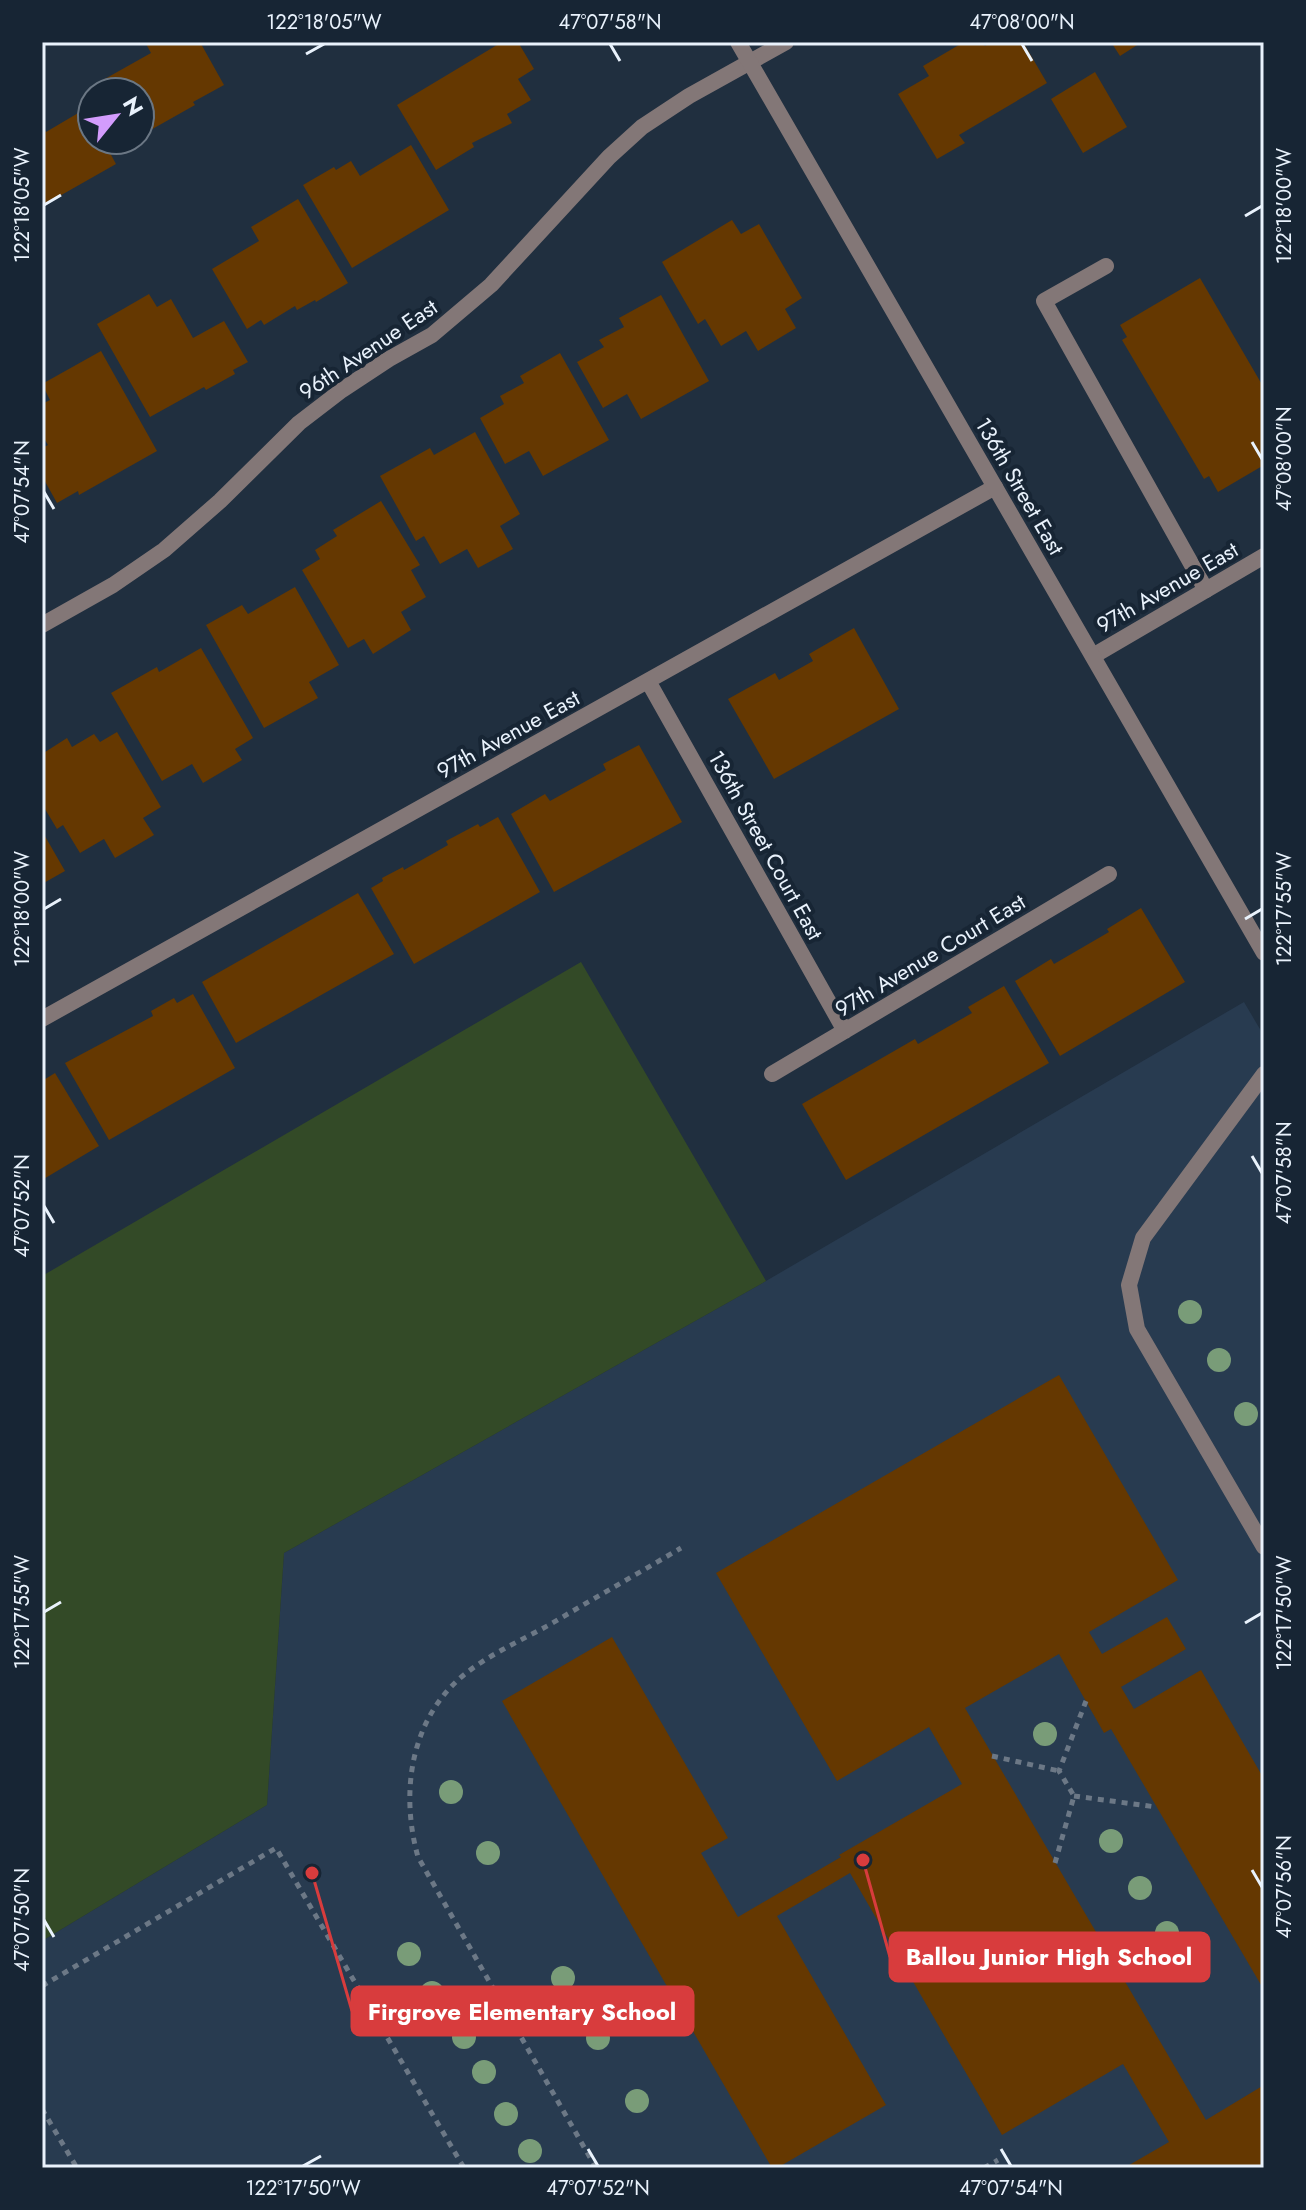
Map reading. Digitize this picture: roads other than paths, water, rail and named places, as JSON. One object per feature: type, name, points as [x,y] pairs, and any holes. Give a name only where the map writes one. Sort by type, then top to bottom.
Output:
[{"type":"street","name":"136th Street East","points":[[738,42],[1264,953]]},
{"type":"street","name":"96th Avenue East","points":[[42,625],[113,585],[164,550],[220,501],[299,423],[377,366],[432,335],[491,285],[609,157],[642,127],[689,96],[786,42]]},
{"type":"street","points":[[1106,266],[1044,301],[1206,590]]},
{"type":"street","name":"97th Avenue East","points":[[42,1019],[995,487]]},
{"type":"street","name":"97th Avenue East","points":[[1093,656],[1264,556]]},
{"type":"street","name":"136th Street Court East","points":[[648,681],[845,1031]]},
{"type":"street","name":"97th Avenue Court East","points":[[772,1074],[1109,874]]},
{"type":"street","points":[[1264,1074],[1143,1238],[1129,1285],[1137,1329],[1264,1547]]},
{"type":"place","name":"Ballou Junior High School","points":[[863,1860]]},
{"type":"place","name":"Firgrove Elementary School","points":[[312,1873]]}]
